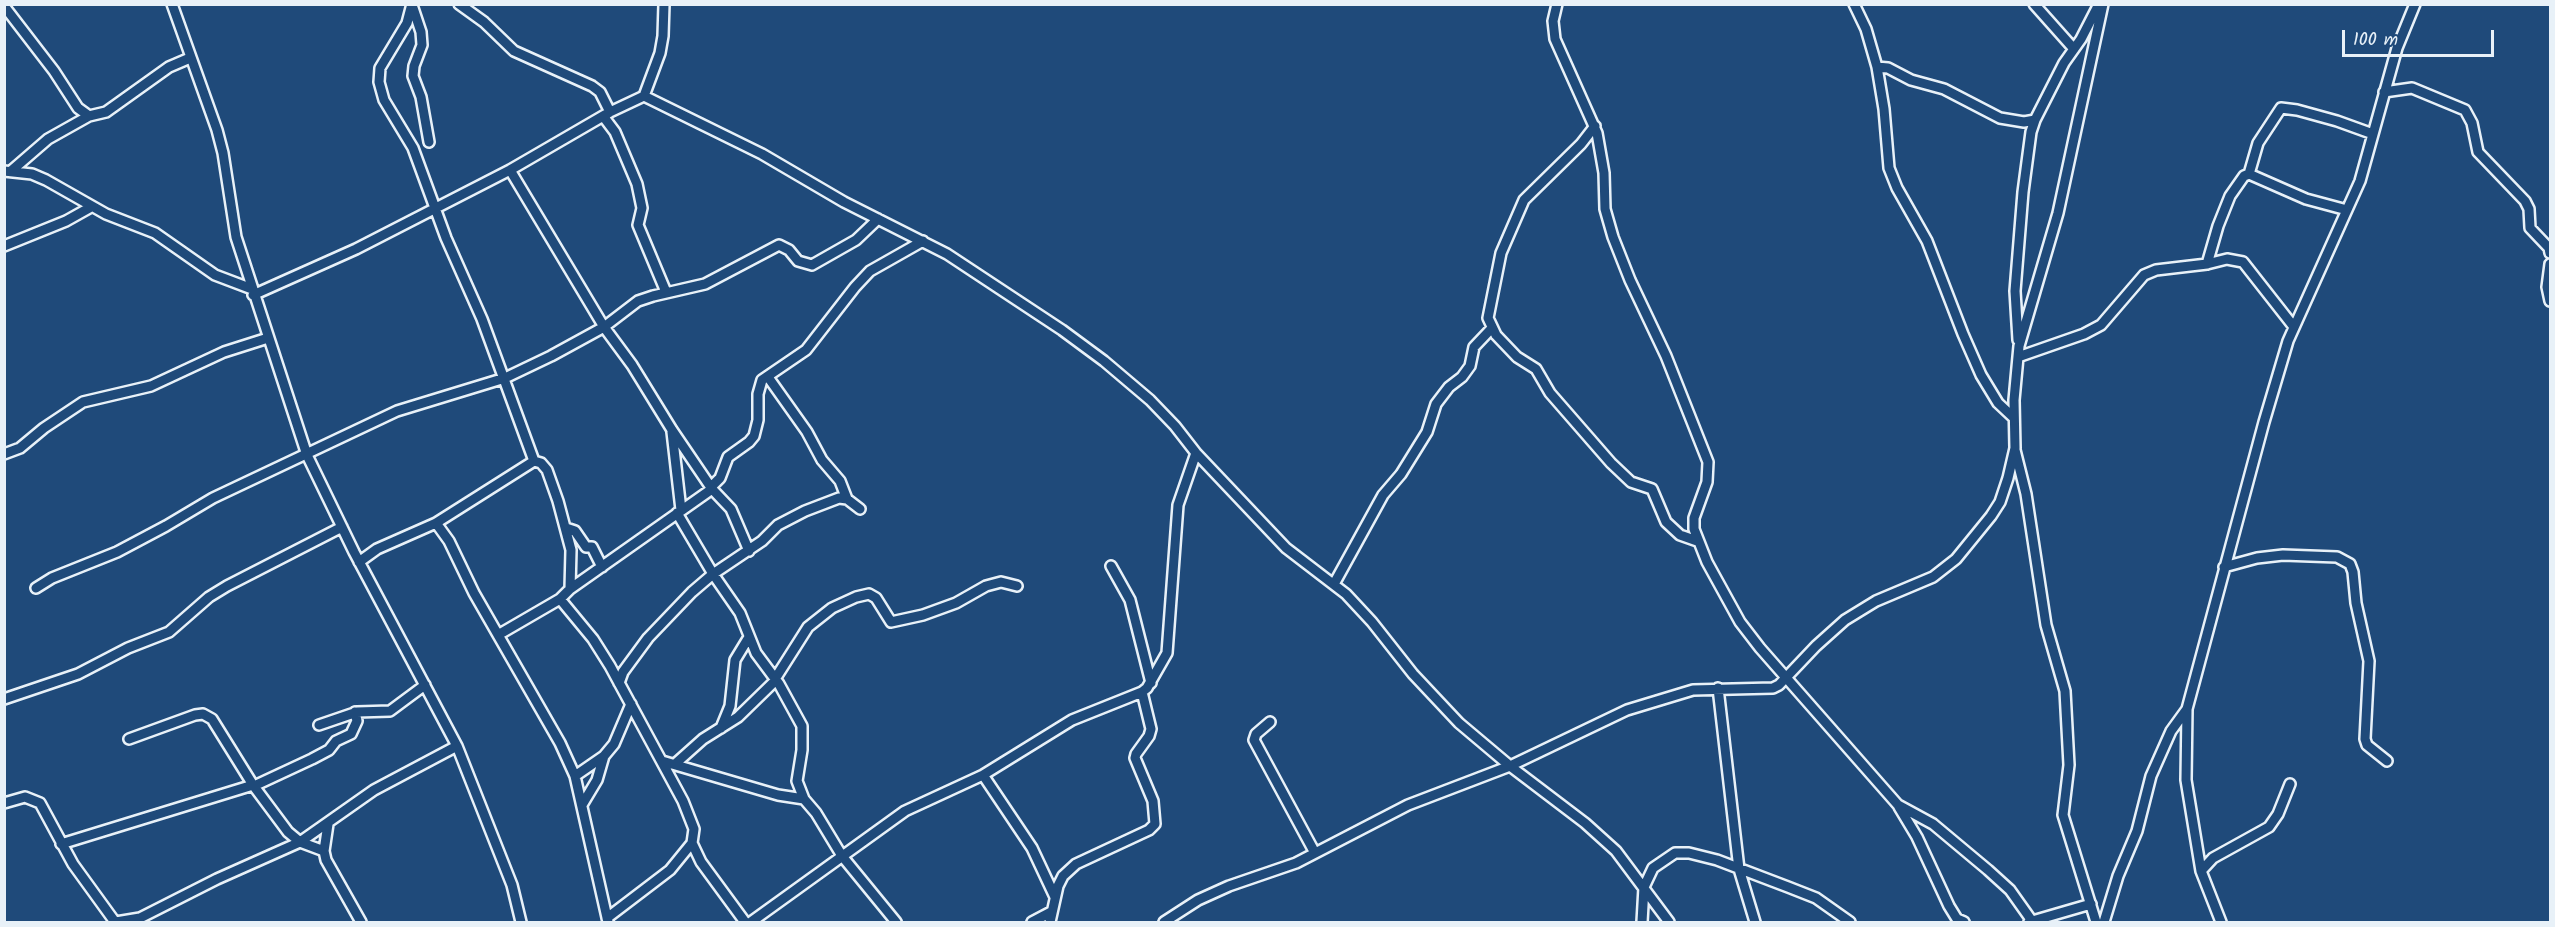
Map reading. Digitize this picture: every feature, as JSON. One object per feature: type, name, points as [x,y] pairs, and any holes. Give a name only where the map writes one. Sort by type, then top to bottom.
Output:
[{"type":"street","points":[[172,4],[217,130],[236,237],[307,455],[359,562],[457,746],[512,885],[521,922]]},
{"type":"street","points":[[459,4],[484,22],[514,51],[592,86],[600,92],[606,114],[637,184],[642,208],[638,225],[666,292]]},
{"type":"street","points":[[8,171],[33,174],[91,207],[155,233],[215,275],[253,292],[356,249],[510,170],[606,114],[644,96],[660,53],[664,4]]},
{"type":"street","points":[[1557,4],[1553,21],[1555,39],[1595,126],[1603,162],[1605,209],[1613,237],[1630,280],[1666,356],[1708,462],[1707,482],[1694,518],[1697,541],[1740,622],[1898,805],[1917,837],[1949,906],[1958,919],[1964,922]]},
{"type":"street","points":[[1854,4],[1866,29],[1877,67],[1884,109],[1889,168],[1927,241],[1981,375],[1998,403],[2014,418]]},
{"type":"street","points":[[2034,4],[2074,49]]},
{"type":"street","points":[[2096,922],[2063,815],[2070,765],[2065,691],[2046,625],[2026,494],[2015,448],[2014,418],[2019,346],[2015,291],[2023,192],[2035,120],[2064,63],[2101,4]]},
{"type":"street","points":[[2019,346],[2058,213],[2101,4]]},
{"type":"street","points":[[2221,922],[2201,871],[2186,780],[2187,709],[2264,422],[2294,327],[2360,181],[2397,48],[2415,4]]},
{"type":"street","points":[[4,6],[54,71],[78,108],[89,116]]},
{"type":"street","points":[[412,6],[421,32],[422,45],[414,66],[413,76],[421,97],[429,142]]},
{"type":"street","points":[[412,6],[407,23],[380,68],[379,82],[384,100],[413,148],[435,208],[505,378],[534,461]]},
{"type":"street","points":[[8,171],[48,139],[89,116],[106,112],[170,67],[190,58]]},
{"type":"street","points":[[1877,67],[1888,68],[1911,80],[1944,89],[2000,117],[2024,123],[2035,120]]},
{"type":"street","points":[[2384,92],[2412,88],[2465,110],[2472,123],[2478,152],[2525,201],[2529,209],[2530,228],[2548,248],[2550,254]]},
{"type":"street","points":[[644,96],[762,154],[844,202],[923,241],[1062,330],[1104,361],[1150,400],[1175,426],[1196,453],[1286,548],[1334,584],[1372,622],[1413,674],[1459,723],[1510,766],[1585,823],[1616,851],[1669,922]]},
{"type":"street","points":[[2207,264],[2230,196],[2244,176],[2249,174],[2258,143],[2281,108],[2337,121],[2373,134]]},
{"type":"street","points":[[1595,126],[1544,183],[1530,193],[1521,207],[1501,253],[1488,314],[1496,335],[1517,357],[1536,369],[1550,393],[1611,463],[1631,482],[1652,489],[1666,522],[1680,535],[1697,541]]},
{"type":"street","points":[[510,170],[604,327],[632,364],[711,488],[731,509],[749,551]]},
{"type":"street","points":[[2249,174],[2306,199],[2348,210]]},
{"type":"street","points":[[4,246],[66,221],[91,207]]},
{"type":"street","points":[[36,588],[52,578],[124,548],[213,498],[397,411],[505,378],[580,341],[604,327],[638,301],[666,292],[705,284],[780,245],[789,250],[798,261],[812,265],[855,240],[879,219]]},
{"type":"street","points":[[498,635],[560,598],[711,488],[720,478],[728,457],[754,436],[758,420],[759,386],[806,350],[855,287],[870,272],[923,241]]},
{"type":"street","points":[[2018,357],[2085,334],[2101,325],[2144,275],[2156,270],[2207,264],[2227,259],[2242,261],[2294,327]]},
{"type":"street","points":[[2550,264],[2547,287],[2550,301]]},
{"type":"street","points":[[1334,584],[1383,495],[1401,474],[1427,432],[1436,404],[1470,366],[1473,347],[1492,328]]},
{"type":"street","points":[[4,454],[20,448],[44,428],[83,402],[151,386],[224,352],[268,338]]},
{"type":"street","points":[[768,377],[807,432],[822,460],[840,481],[847,499]]},
{"type":"street","points":[[672,430],[679,512],[713,574],[740,613],[756,653],[776,680],[802,726],[802,750],[797,781],[804,799],[816,813],[842,855],[896,922]]},
{"type":"street","points":[[1164,922],[1198,900],[1229,886],[1296,863],[1408,805],[1510,766],[1627,710],[1693,690],[1766,689],[1779,685],[1845,620],[1876,601],[1933,577],[1956,559],[2000,502],[2015,448]]},
{"type":"street","points":[[751,922],[905,811],[983,775],[1072,720],[1142,693],[1151,683],[1167,653],[1178,505],[1196,453]]},
{"type":"street","points":[[359,562],[377,549],[436,523],[534,461],[541,463],[547,470],[566,528],[571,550],[570,589]]},
{"type":"street","points":[[619,683],[623,672],[648,638],[692,592],[713,574],[749,551],[777,525],[829,500],[839,498],[847,499],[860,509]]},
{"type":"street","points":[[436,523],[449,541],[498,635],[556,735],[575,776],[608,921],[670,870],[692,843],[694,829],[691,818],[662,761],[619,683],[593,639],[560,598]]},
{"type":"street","points":[[4,699],[78,674],[128,648],[170,632],[209,597],[227,586],[342,527]]},
{"type":"street","points":[[566,528],[575,531],[586,547],[592,547],[602,567]]},
{"type":"street","points":[[2224,567],[2257,558],[2283,555],[2337,557],[2350,564],[2369,662],[2367,745],[2387,761]]},
{"type":"street","points":[[1111,566],[1130,600],[1151,683]]},
{"type":"street","points":[[675,764],[703,740],[738,717],[776,680],[808,627],[824,613],[856,597],[869,594],[876,598],[888,619],[894,621],[923,615],[956,603],[986,586],[1001,582],[1017,586]]},
{"type":"street","points":[[721,728],[730,706],[735,660],[749,637]]},
{"type":"street","points":[[319,725],[355,712],[390,711],[425,685]]},
{"type":"street","points":[[1718,688],[1739,869],[1755,922]]},
{"type":"street","points":[[1050,922],[1055,897],[1063,876],[1076,864],[1149,830],[1155,824],[1152,801],[1135,758],[1151,729],[1142,693]]},
{"type":"street","points":[[575,776],[604,756],[614,744],[631,704]]},
{"type":"street","points":[[2104,922],[2118,876],[2137,831],[2151,776],[2171,731],[2187,709]]},
{"type":"street","points":[[61,844],[254,785],[312,759],[329,750],[336,741],[351,734],[357,721],[355,712]]},
{"type":"street","points":[[129,739],[203,714],[218,725],[254,785],[288,832],[300,842],[324,851]]},
{"type":"street","points":[[1270,722],[1256,734],[1254,740],[1315,853]]},
{"type":"street","points":[[4,803],[25,797],[40,803],[61,844],[115,922],[140,918],[217,879],[300,842],[374,790],[457,746]]},
{"type":"street","points":[[582,805],[597,780],[604,756]]},
{"type":"street","points":[[662,761],[778,795],[804,799]]},
{"type":"street","points":[[983,775],[1032,848],[1055,897]]},
{"type":"street","points":[[2201,871],[2213,858],[2269,827],[2278,814],[2290,784]]},
{"type":"street","points":[[1898,805],[1933,824],[1976,859],[2010,890],[2030,922],[2091,904]]},
{"type":"street","points":[[328,824],[324,851],[329,868],[361,922]]},
{"type":"street","points":[[692,843],[701,862],[745,922]]},
{"type":"street","points":[[1642,922],[1644,887],[1653,868],[1675,853],[1689,853],[1718,860],[1816,898],[1850,922]]},
{"type":"street","points":[[1032,922],[1051,912]]}]
